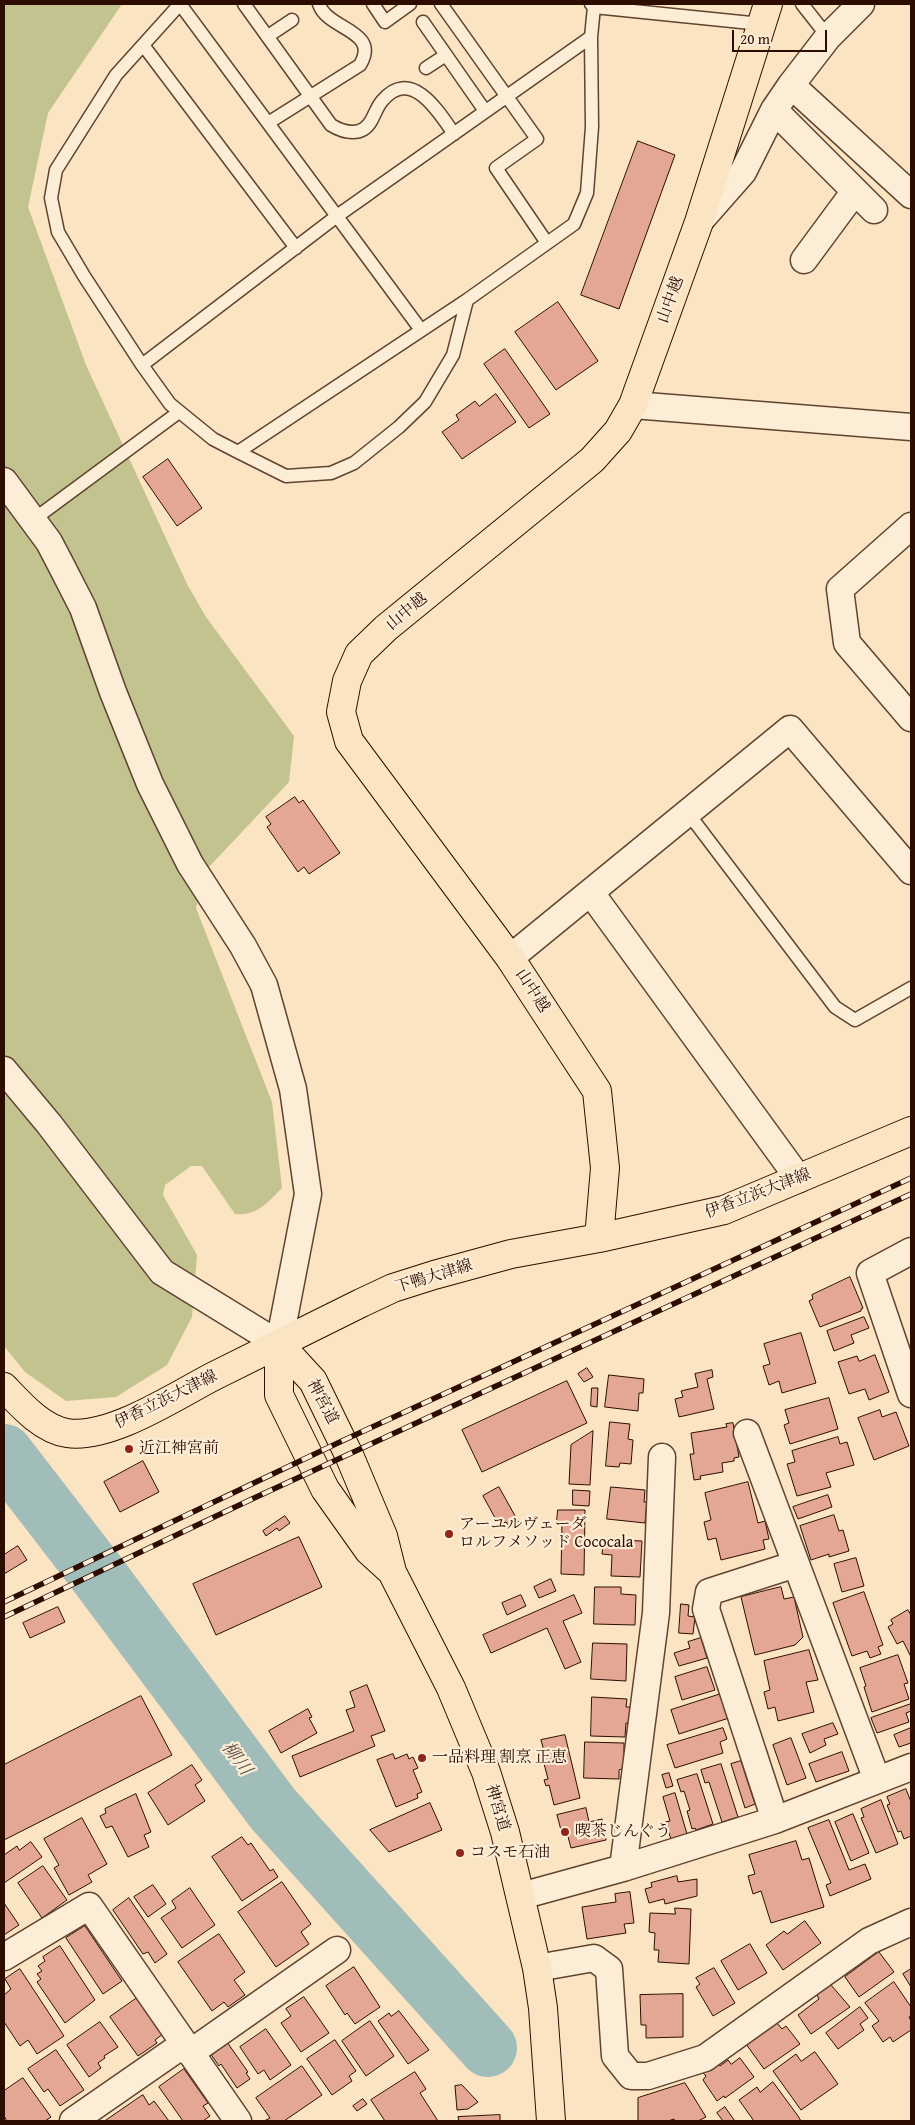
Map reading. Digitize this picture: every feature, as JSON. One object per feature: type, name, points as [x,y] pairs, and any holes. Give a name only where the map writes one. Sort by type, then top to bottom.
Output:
[{"type":"main road","name":"山中越","points":[[600,1238],[605,1168],[597,1091],[510,958],[349,741],[341,712],[347,681],[359,654],[386,628],[592,460],[618,431],[633,405],[700,222],[764,14]]},
{"type":"main road","name":"伊香立浜大津線","points":[[600,1238],[724,1210],[911,1131]]},
{"type":"main road","name":"下鴨大津線","points":[[279,1344],[361,1303],[418,1280],[511,1254],[600,1238]]},
{"type":"main road","name":"伊香立浜大津線","points":[[4,1387],[22,1406],[45,1424],[67,1433],[92,1433],[138,1416],[279,1344]]},
{"type":"main road","name":"神宮道","points":[[279,1344],[280,1395],[325,1489],[369,1551],[392,1572]]},
{"type":"main road","name":"神宮道","points":[[279,1344],[313,1381],[360,1478],[383,1536],[392,1572],[451,1688],[486,1772],[505,1832],[537,1968],[543,2008],[551,2121]]},
{"type":"street","points":[[700,222],[743,172],[774,110],[791,85],[828,37],[861,4]]},
{"type":"street","points":[[791,85],[911,195]]},
{"type":"street","points":[[774,110],[874,210]]},
{"type":"street","points":[[804,260],[855,191]]},
{"type":"street","points":[[633,405],[911,426]]},
{"type":"street","points":[[4,481],[49,542],[83,608],[113,692],[150,784],[190,864],[243,946],[264,986],[293,1089],[308,1194],[279,1344],[162,1272],[49,1124],[4,1070]]},
{"type":"street","points":[[911,526],[840,589],[847,643],[911,718]]},
{"type":"street","points":[[510,958],[790,729],[911,871]]},
{"type":"street","points":[[591,892],[799,1179]]},
{"type":"street","points":[[911,1251],[870,1273],[911,1394]]},
{"type":"street","points":[[747,1434],[877,1780]]},
{"type":"street","points":[[623,1868],[656,1613],[662,1457]]},
{"type":"street","points":[[775,1820],[706,1609],[709,1592],[796,1564]]},
{"type":"street","points":[[521,1896],[623,1868],[775,1820],[911,1767]]},
{"type":"street","points":[[4,1957],[89,1906],[238,2121]]},
{"type":"street","points":[[537,1968],[594,1958],[609,1969],[615,2056],[631,2076],[648,2076],[705,2058],[869,1941],[911,1922]]},
{"type":"street","points":[[72,2121],[338,1950]]},
{"type":"lane","points":[[422,330],[180,4],[116,75],[56,170],[50,198],[58,232],[84,276],[170,404],[214,439],[286,476],[331,473],[354,463],[399,427],[425,402],[453,355],[467,300]]},
{"type":"lane","points":[[244,4],[331,125],[340,130],[353,133],[361,130],[370,123],[383,99],[395,91],[405,88],[418,92],[429,99],[454,134]]},
{"type":"lane","points":[[268,124],[360,65],[364,57],[365,48],[361,39],[353,31],[326,16],[319,4]]},
{"type":"lane","points":[[372,4],[385,22],[410,4]]},
{"type":"lane","points":[[441,4],[537,139],[496,168],[547,243]]},
{"type":"lane","points":[[802,4],[828,37]]},
{"type":"lane","points":[[238,452],[467,300],[574,224],[586,193],[592,127],[591,37],[593,6],[764,14]]},
{"type":"lane","points":[[268,36],[292,20]]},
{"type":"lane","points":[[423,22],[485,111]]},
{"type":"lane","points":[[142,365],[337,216],[591,37]]},
{"type":"lane","points":[[143,45],[296,248]]},
{"type":"lane","points":[[426,68],[446,55]]},
{"type":"lane","points":[[32,520],[180,412]]},
{"type":"lane","points":[[688,813],[835,1007],[855,1020],[911,988]]},
{"type":"green space","points":[[4,4],[122,4],[48,113],[28,207],[86,365],[187,584],[206,617],[294,736],[289,782],[209,867],[196,908],[272,1102],[282,1188],[256,1211],[235,1214],[202,1166],[191,1166],[165,1185],[163,1195],[197,1255],[192,1317],[167,1365],[116,1397],[66,1401],[25,1372],[4,1346]]},
{"type":"building","points":[[638,141],[675,155],[619,309],[581,295]]},
{"type":"building","points":[[558,302],[598,361],[556,390],[515,332]]},
{"type":"building","points":[[505,349],[550,414],[529,428],[484,364]]},
{"type":"building","points":[[496,394],[516,422],[462,459],[442,432],[459,420],[456,415],[475,401],[479,406]]},
{"type":"building","points":[[168,459],[202,508],[177,526],[143,477]]},
{"type":"building","points":[[295,797],[299,803],[303,800],[340,853],[309,874],[304,867],[298,872],[267,827],[271,824],[266,817]]},
{"type":"building","points":[[850,1277],[863,1308],[861,1311],[820,1327],[809,1301],[813,1299],[812,1295]]},
{"type":"building","points":[[864,1317],[869,1328],[851,1335],[854,1343],[834,1351],[827,1331]]},
{"type":"building","points":[[801,1333],[816,1383],[782,1393],[779,1381],[769,1385],[763,1366],[770,1364],[764,1344]]},
{"type":"building","points":[[875,1355],[889,1392],[869,1400],[865,1389],[849,1394],[838,1362],[857,1356],[859,1361]]},
{"type":"building","points":[[587,1368],[593,1377],[584,1382],[578,1374]]},
{"type":"building","points":[[712,1370],[713,1377],[707,1379],[714,1409],[679,1417],[675,1399],[683,1397],[681,1391],[698,1387],[695,1374]]},
{"type":"building","points":[[609,1375],[644,1379],[643,1393],[639,1393],[638,1411],[605,1407]]},
{"type":"building","points":[[567,1381],[587,1423],[482,1472],[462,1430]]},
{"type":"building","points":[[592,1388],[598,1388],[597,1407],[591,1406]]},
{"type":"building","points":[[829,1398],[838,1429],[790,1444],[784,1425],[789,1423],[785,1410]]},
{"type":"building","points":[[880,1410],[882,1417],[896,1412],[909,1446],[874,1460],[858,1418]]},
{"type":"building","points":[[610,1422],[630,1424],[628,1439],[633,1440],[631,1464],[620,1463],[619,1467],[606,1466]]},
{"type":"building","points":[[733,1423],[739,1457],[734,1458],[734,1461],[722,1463],[723,1472],[700,1476],[701,1479],[694,1480],[690,1454],[694,1454],[691,1433],[727,1427],[726,1424]]},
{"type":"building","points":[[593,1431],[590,1485],[569,1484],[571,1445]]},
{"type":"building","points":[[838,1437],[840,1444],[847,1442],[854,1465],[826,1473],[831,1487],[797,1496],[787,1464],[795,1462],[792,1451]]},
{"type":"building","points":[[143,1461],[159,1492],[120,1512],[104,1482]]},
{"type":"building","points":[[748,1482],[758,1523],[765,1521],[769,1539],[763,1540],[765,1549],[721,1560],[716,1538],[708,1540],[704,1522],[711,1520],[705,1493]]},
{"type":"building","points":[[499,1487],[519,1523],[510,1528],[506,1522],[499,1525],[483,1496]]},
{"type":"building","points":[[611,1487],[645,1490],[644,1502],[647,1502],[645,1523],[607,1519]]},
{"type":"building","points":[[573,1490],[590,1491],[589,1506],[573,1505]]},
{"type":"building","points":[[828,1495],[832,1507],[798,1519],[793,1507]]},
{"type":"building","points":[[558,1510],[585,1510],[584,1575],[561,1574],[562,1522],[557,1522]]},
{"type":"building","points":[[834,1515],[839,1531],[843,1530],[849,1551],[829,1557],[829,1554],[811,1560],[800,1526]]},
{"type":"building","points":[[285,1516],[290,1523],[279,1531],[277,1528],[266,1536],[263,1531]]},
{"type":"building","points":[[299,1537],[322,1587],[216,1635],[193,1584]]},
{"type":"building","points":[[613,1540],[642,1541],[640,1577],[611,1576],[612,1555],[602,1554],[603,1545],[613,1545]]},
{"type":"building","points":[[18,1546],[27,1560],[4,1574],[4,1555]]},
{"type":"building","points":[[856,1558],[864,1586],[842,1592],[834,1564]]},
{"type":"building","points":[[551,1579],[556,1591],[539,1598],[534,1587]]},
{"type":"building","points":[[595,1587],[621,1587],[621,1594],[636,1595],[635,1625],[594,1624]]},
{"type":"building","points":[[781,1587],[784,1599],[794,1597],[803,1637],[795,1645],[755,1655],[741,1597]]},
{"type":"building","points":[[864,1592],[883,1645],[878,1647],[881,1654],[870,1658],[867,1651],[852,1656],[833,1603]]},
{"type":"building","points":[[521,1595],[526,1606],[507,1615],[502,1603]]},
{"type":"building","points":[[574,1595],[582,1613],[563,1621],[581,1662],[565,1669],[547,1628],[491,1653],[483,1635]]},
{"type":"building","points":[[681,1604],[689,1605],[688,1616],[695,1617],[693,1634],[679,1633]]},
{"type":"building","points":[[58,1607],[65,1622],[30,1638],[23,1623]]},
{"type":"building","points":[[908,1610],[911,1615],[911,1657],[903,1641],[897,1644],[888,1627],[893,1624],[891,1620]]},
{"type":"building","points":[[701,1638],[707,1658],[679,1666],[674,1653],[690,1648],[688,1642]]},
{"type":"building","points":[[593,1643],[627,1644],[626,1681],[591,1679]]},
{"type":"building","points":[[809,1650],[818,1680],[806,1682],[814,1712],[778,1721],[775,1707],[768,1709],[764,1692],[770,1690],[764,1661]]},
{"type":"building","points":[[898,1655],[908,1683],[904,1684],[909,1699],[872,1712],[860,1668]]},
{"type":"building","points":[[707,1667],[715,1690],[682,1700],[675,1677]]},
{"type":"building","points":[[367,1685],[385,1731],[371,1736],[375,1746],[300,1777],[292,1756],[354,1731],[346,1710],[355,1707],[350,1692]]},
{"type":"building","points":[[721,1694],[729,1718],[679,1734],[671,1710]]},
{"type":"building","points":[[141,1696],[172,1755],[4,1840],[4,1765]]},
{"type":"building","points":[[592,1697],[627,1699],[626,1707],[632,1707],[631,1723],[626,1723],[625,1737],[591,1736]]},
{"type":"building","points":[[911,1704],[911,1711],[906,1713],[909,1722],[877,1733],[871,1718]]},
{"type":"building","points":[[308,1709],[312,1717],[309,1718],[317,1733],[281,1753],[269,1731]]},
{"type":"building","points":[[833,1723],[838,1734],[824,1739],[826,1745],[810,1753],[802,1734]]},
{"type":"building","points":[[723,1728],[727,1739],[720,1742],[723,1753],[675,1768],[667,1745]]},
{"type":"building","points":[[911,1728],[911,1743],[899,1747],[894,1735]]},
{"type":"building","points":[[565,1735],[580,1798],[554,1805],[549,1785],[546,1786],[544,1780],[548,1779],[541,1752],[544,1751],[541,1740]]},
{"type":"building","points":[[791,1738],[806,1778],[787,1785],[773,1745]]},
{"type":"building","points":[[585,1742],[624,1743],[624,1754],[628,1754],[622,1769],[619,1770],[619,1779],[584,1778]]},
{"type":"building","points":[[842,1752],[849,1771],[816,1782],[809,1764]]},
{"type":"building","points":[[393,1754],[395,1759],[407,1754],[409,1759],[413,1757],[418,1768],[413,1770],[422,1792],[417,1794],[418,1798],[396,1807],[377,1760]]},
{"type":"building","points":[[741,1761],[755,1804],[745,1808],[731,1764]]},
{"type":"building","points":[[721,1764],[738,1817],[722,1822],[709,1782],[705,1783],[701,1770]]},
{"type":"building","points":[[192,1765],[202,1780],[195,1785],[205,1801],[168,1825],[148,1793]]},
{"type":"building","points":[[669,1773],[673,1786],[666,1788],[662,1775]]},
{"type":"building","points":[[697,1774],[713,1824],[696,1830],[695,1828],[692,1829],[687,1811],[690,1810],[684,1791],[681,1792],[677,1780]]},
{"type":"building","points":[[906,1789],[911,1802],[911,1836],[904,1839],[901,1831],[898,1832],[887,1805],[890,1804],[887,1797]]},
{"type":"building","points":[[675,1793],[687,1834],[671,1839],[665,1822],[670,1821],[663,1797]]},
{"type":"building","points":[[136,1794],[151,1832],[144,1835],[149,1847],[128,1857],[112,1826],[106,1828],[100,1816],[106,1813],[105,1809]]},
{"type":"building","points":[[881,1800],[898,1844],[876,1853],[861,1818],[864,1817],[861,1809]]},
{"type":"building","points":[[430,1803],[442,1830],[389,1852],[370,1830]]},
{"type":"building","points":[[586,1808],[589,1822],[602,1819],[606,1840],[571,1848],[566,1829],[561,1830],[557,1815]]},
{"type":"building","points":[[853,1814],[869,1853],[851,1861],[835,1822]]},
{"type":"building","points":[[82,1818],[107,1864],[88,1875],[92,1882],[69,1895],[54,1868],[59,1865],[44,1839]]},
{"type":"building","points":[[829,1820],[849,1870],[865,1864],[871,1879],[830,1896],[826,1885],[831,1883],[808,1828]]},
{"type":"building","points":[[242,1837],[248,1845],[251,1843],[270,1871],[273,1869],[278,1877],[242,1901],[212,1857]]},
{"type":"building","points":[[796,1841],[802,1860],[809,1858],[824,1907],[771,1923],[761,1891],[753,1894],[748,1876],[755,1874],[749,1855]]},
{"type":"building","points":[[31,1842],[42,1857],[4,1883],[4,1855],[17,1846],[19,1850]]},
{"type":"building","points":[[43,1866],[67,1900],[42,1918],[18,1883]]},
{"type":"building","points":[[677,1876],[678,1882],[697,1879],[697,1896],[665,1904],[664,1899],[649,1903],[645,1889],[652,1887],[651,1883]]},
{"type":"building","points":[[282,1882],[311,1924],[301,1932],[309,1944],[276,1967],[238,1912]]},
{"type":"building","points":[[153,1885],[166,1904],[148,1917],[134,1897]]},
{"type":"building","points":[[190,1888],[215,1925],[182,1948],[161,1918],[176,1908],[172,1901]]},
{"type":"building","points":[[630,1892],[634,1923],[624,1924],[626,1933],[587,1939],[582,1907],[616,1902],[615,1894]]},
{"type":"building","points":[[129,1898],[167,1954],[155,1963],[148,1952],[143,1954],[113,1910]]},
{"type":"building","points":[[4,1903],[19,1925],[4,1935]]},
{"type":"building","points":[[675,1908],[691,1909],[689,1964],[658,1962],[659,1950],[654,1950],[655,1933],[649,1932],[650,1913],[675,1914]]},
{"type":"building","points":[[805,1921],[821,1943],[783,1970],[766,1945],[784,1931],[787,1934]]},
{"type":"building","points":[[85,1926],[122,1981],[103,1994],[66,1938]]},
{"type":"building","points":[[219,1934],[245,1972],[234,1980],[245,1995],[228,2007],[224,2002],[212,2011],[178,1962]]},
{"type":"building","points":[[750,1944],[767,1973],[738,1990],[721,1961]]},
{"type":"building","points":[[60,1946],[95,2000],[65,2023],[37,1982],[41,1979],[37,1974],[42,1971],[38,1966],[45,1961],[43,1957]]},
{"type":"building","points":[[879,1952],[894,1972],[859,1997],[845,1977]]},
{"type":"building","points":[[354,1967],[380,2007],[355,2024],[347,2013],[345,2015],[326,1986]]},
{"type":"building","points":[[714,1968],[735,2003],[713,2016],[696,1987],[700,1984],[696,1978]]},
{"type":"building","points":[[20,1969],[64,2036],[37,2054],[28,2040],[20,2046],[4,2022],[4,1995],[11,1989],[5,1979]]},
{"type":"building","points":[[911,1969],[911,1987],[903,1974]]},
{"type":"building","points":[[894,1982],[911,2007],[911,2016],[909,2017],[911,2030],[893,2042],[890,2037],[883,2042],[872,2026],[879,2021],[865,2003]]},
{"type":"building","points":[[831,1985],[850,2007],[811,2034],[798,2015],[819,1999],[817,1995]]},
{"type":"building","points":[[683,1994],[683,2037],[646,2038],[646,2025],[641,2025],[640,1995]]},
{"type":"building","points":[[304,1997],[329,2033],[301,2052],[281,2023],[291,2016],[286,2009]]},
{"type":"building","points":[[137,1998],[163,2034],[155,2040],[157,2043],[138,2056],[110,2017]]},
{"type":"building","points":[[860,2007],[868,2018],[860,2024],[864,2030],[838,2049],[826,2033]]},
{"type":"building","points":[[399,2011],[429,2050],[408,2064],[378,2021],[389,2013],[391,2016]]},
{"type":"building","points":[[370,2021],[394,2056],[366,2076],[342,2041]]},
{"type":"building","points":[[100,2022],[118,2047],[104,2056],[105,2058],[98,2063],[101,2068],[89,2077],[67,2045]]},
{"type":"building","points":[[777,2023],[782,2029],[786,2026],[800,2044],[764,2069],[746,2044]]},
{"type":"building","points":[[266,2029],[291,2065],[270,2080],[264,2070],[258,2074],[240,2047]]},
{"type":"building","points":[[335,2040],[356,2071],[349,2076],[352,2081],[332,2095],[307,2059]]},
{"type":"building","points":[[227,2042],[248,2072],[246,2073],[250,2079],[237,2088],[221,2064],[219,2066],[210,2053]]},
{"type":"building","points":[[56,2050],[84,2090],[60,2106],[48,2089],[44,2092],[28,2069]]},
{"type":"building","points":[[815,2052],[838,2084],[801,2110],[773,2071],[796,2054],[801,2061]]},
{"type":"building","points":[[740,2058],[754,2077],[725,2098],[724,2096],[717,2101],[703,2080],[706,2076],[703,2073],[718,2063],[720,2066],[728,2060],[731,2064]]},
{"type":"building","points":[[302,2066],[322,2095],[284,2121],[264,2121],[270,2118],[256,2098]]},
{"type":"building","points":[[184,2069],[208,2103],[203,2106],[210,2116],[203,2121],[183,2121],[159,2087]]},
{"type":"building","points":[[415,2072],[426,2089],[420,2093],[438,2121],[385,2121],[371,2100]]},
{"type":"building","points":[[23,2078],[51,2117],[45,2121],[7,2121],[4,2116],[4,2091]]},
{"type":"building","points":[[773,2082],[801,2121],[754,2121],[739,2100],[757,2087],[760,2092]]},
{"type":"building","points":[[685,2083],[706,2117],[698,2121],[675,2121],[674,2119],[668,2121],[638,2121],[638,2098]]},
{"type":"building","points":[[462,2085],[478,2102],[468,2109],[457,2110],[455,2086]]},
{"type":"building","points":[[143,2095],[149,2105],[154,2101],[169,2121],[105,2121]]},
{"type":"building","points":[[363,2099],[367,2104],[357,2111],[353,2106]]},
{"type":"building","points":[[725,2107],[735,2121],[723,2121],[717,2113]]},
{"type":"building","points":[[500,2115],[500,2121],[459,2121],[458,2117]]},
{"type":"waterway","name":"柳川","points":[[4,1453],[273,1809],[488,2048]]},
{"type":"railway","points":[[4,1602],[342,1441],[911,1178]]},
{"type":"railway","points":[[4,1617],[252,1499],[911,1194]]},
{"type":"place","name":"近江神宮前","points":[[129,1449]]},
{"type":"place","name":"アーユルヴェーダ ロルフメソッド Cococala","points":[[449,1534]]},
{"type":"place","name":"一品料理 割烹 正恵","points":[[422,1758]]},
{"type":"place","name":"喫茶じんぐう","points":[[565,1832]]},
{"type":"place","name":"コスモ石油","points":[[460,1853]]}]
